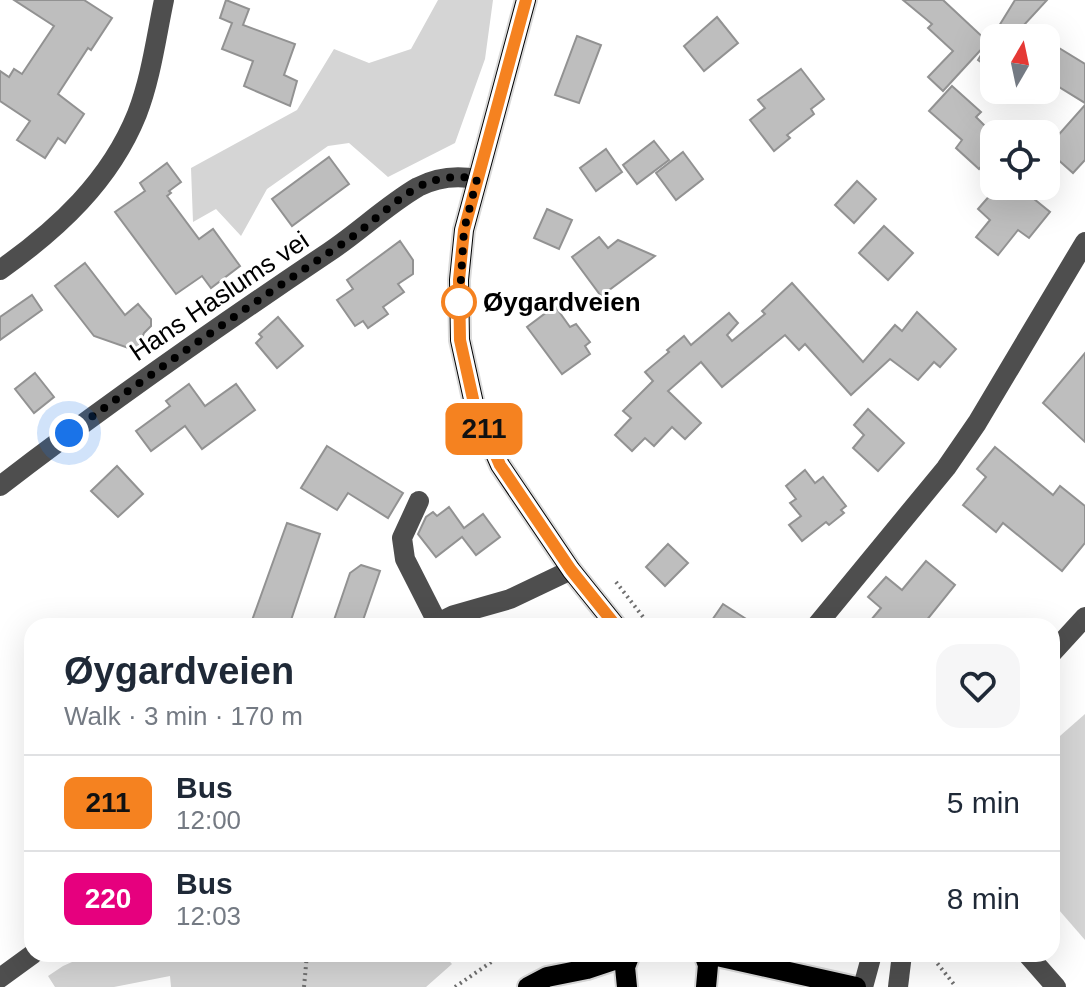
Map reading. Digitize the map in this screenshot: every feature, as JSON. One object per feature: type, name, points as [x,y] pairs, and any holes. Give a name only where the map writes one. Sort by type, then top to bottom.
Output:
[{"type":"main road","points":[[526,0],[464,230],[459,280],[460,340],[475,408],[500,465],[571,570],[610,618]]},
{"type":"main road","points":[[528,987],[547,977],[608,962]]},
{"type":"main road","points":[[627,962],[627,987]]},
{"type":"main road","points":[[706,987],[707,962]]},
{"type":"main road","points":[[742,962],[856,987]]},
{"type":"street","points":[[0,270],[50,232],[88,195],[118,155],[138,113],[164,0]]},
{"type":"street","name":"Hans Haslums vei","points":[[0,486],[213,329],[353,237],[417,188],[457,175],[477,179]]},
{"type":"street","points":[[823,618],[946,468],[977,423],[1085,242]]},
{"type":"street","points":[[419,501],[402,538],[405,559],[431,618]]},
{"type":"street","points":[[452,618],[510,599],[571,570]]},
{"type":"street","points":[[1060,644],[1085,617]]},
{"type":"street","points":[[0,978],[24,961]]},
{"type":"street","points":[[863,987],[870,962]]},
{"type":"street","points":[[898,987],[901,962]]},
{"type":"street","points":[[1034,962],[1056,987]]},
{"type":"path","points":[[616,582],[644,618]]},
{"type":"path","points":[[304,987],[306,962]]},
{"type":"path","points":[[455,987],[491,962]]},
{"type":"path","points":[[936,962],[956,987]]},
{"type":"shaded area","points":[[438,0],[493,0],[485,59],[455,143],[388,177],[349,143],[328,146],[267,189],[241,236],[216,209],[193,222],[191,168],[297,110],[334,49],[369,63],[411,49]]},
{"type":"shaded area","points":[[1085,714],[1085,940],[1060,911],[1060,736]]},
{"type":"shaded area","points":[[72,962],[452,964],[426,987],[171,987],[170,976],[114,987],[55,987],[48,976]]},
{"type":"building","points":[[14,0],[84,0],[112,18],[58,94],[84,114],[65,143],[58,138],[45,158],[17,140],[30,121],[0,101],[0,71],[9,77],[14,69],[22,74],[54,26]]},
{"type":"building","points":[[226,0],[249,9],[243,25],[295,44],[284,75],[297,81],[290,106],[244,86],[253,61],[222,49],[232,23],[220,18]]},
{"type":"building","points":[[903,0],[943,0],[980,35],[980,51],[943,91],[928,77],[953,51],[928,28],[932,24]]},
{"type":"building","points":[[1015,0],[1047,0],[1025,24],[1000,24]]},
{"type":"building","points":[[717,17],[738,43],[704,71],[684,46]]},
{"type":"building","points":[[577,36],[601,45],[579,103],[555,95]]},
{"type":"building","points":[[1060,49],[1085,64],[1085,103],[1060,88]]},
{"type":"building","points":[[801,69],[824,99],[811,109],[814,114],[787,135],[790,138],[774,151],[750,120],[765,108],[758,100]]},
{"type":"building","points":[[952,86],[981,112],[976,117],[980,121],[979,169],[956,148],[962,140],[929,111]]},
{"type":"building","points":[[1085,105],[1085,160],[1073,173],[1060,161],[1060,133]]},
{"type":"building","points":[[654,141],[669,160],[637,184],[623,165]]},
{"type":"building","points":[[606,149],[622,172],[596,191],[580,168]]},
{"type":"building","points":[[683,152],[703,179],[676,200],[656,173]]},
{"type":"building","points":[[329,157],[349,184],[292,226],[272,199]]},
{"type":"building","points":[[167,163],[181,182],[167,196],[199,239],[213,229],[240,266],[211,288],[202,276],[176,294],[115,212],[145,191],[140,183]]},
{"type":"building","points":[[857,181],[876,199],[854,223],[835,205]]},
{"type":"building","points":[[986,200],[1035,200],[1050,212],[1029,238],[1018,230],[998,255],[976,237],[990,220],[978,209]]},
{"type":"building","points":[[547,209],[572,220],[559,249],[534,238]]},
{"type":"building","points":[[884,226],[913,253],[888,280],[859,253]]},
{"type":"building","points":[[599,237],[608,248],[618,240],[655,256],[601,296],[572,257]]},
{"type":"building","points":[[400,241],[413,260],[413,274],[398,284],[404,292],[383,307],[388,314],[368,328],[363,321],[355,326],[337,300],[353,289],[347,280]]},
{"type":"building","points":[[85,263],[125,315],[138,304],[151,319],[151,326],[144,333],[137,351],[94,336],[55,286]]},
{"type":"building","points":[[792,283],[863,362],[895,325],[902,331],[917,312],[956,349],[940,367],[934,362],[918,380],[890,359],[851,395],[805,344],[799,350],[785,335],[722,387],[701,362],[668,391],[701,423],[685,439],[672,427],[654,446],[645,438],[632,451],[615,435],[631,418],[623,411],[653,381],[645,372],[669,352],[667,350],[684,336],[691,345],[729,313],[738,323],[727,335],[732,341],[765,314],[762,311]]},
{"type":"building","points":[[32,295],[42,310],[0,340],[0,317]]},
{"type":"building","points":[[555,306],[570,327],[576,324],[590,342],[585,346],[590,354],[562,374],[527,327]]},
{"type":"building","points":[[278,317],[303,346],[277,368],[256,343],[262,337],[259,334]]},
{"type":"building","points":[[1085,353],[1085,442],[1043,403]]},
{"type":"building","points":[[35,373],[54,397],[34,413],[15,389]]},
{"type":"building","points":[[189,384],[205,406],[236,384],[255,410],[202,449],[185,426],[151,451],[136,431],[170,406],[166,401]]},
{"type":"building","points":[[868,409],[904,443],[878,471],[853,448],[864,435],[854,425]]},
{"type":"building","points":[[327,446],[403,493],[388,518],[348,493],[337,510],[301,488]]},
{"type":"building","points":[[995,447],[1053,495],[1060,486],[1085,506],[1085,543],[1062,571],[1003,523],[996,532],[963,505],[986,477],[977,469]]},
{"type":"building","points":[[117,466],[143,494],[118,517],[91,491]]},
{"type":"building","points":[[805,470],[815,483],[823,477],[846,506],[841,510],[844,513],[829,525],[826,522],[802,541],[789,525],[801,516],[790,503],[796,499],[786,486]]},
{"type":"building","points":[[449,507],[464,528],[483,514],[500,537],[476,555],[462,537],[436,557],[418,534],[426,517],[433,512],[437,516]]},
{"type":"building","points":[[287,523],[320,534],[292,618],[253,618]]},
{"type":"building","points":[[668,544],[688,563],[665,586],[646,567]]},
{"type":"building","points":[[926,561],[955,585],[928,618],[873,618],[881,608],[868,597],[886,577],[902,590]]},
{"type":"building","points":[[361,565],[380,571],[364,618],[335,618],[350,573]]},
{"type":"building","points":[[723,604],[745,618],[713,618]]},
{"type":"bus line","name":"211","points":[[526,0],[464,230],[459,280],[460,340],[475,408],[500,465],[571,570],[610,618]]},
{"type":"place","name":"Øygardveien","points":[[459,302]]},
{"type":"route","points":[[69,433],[213,329],[353,237],[417,188],[457,175],[477,179],[464,230],[459,310],[459,302]]}]
